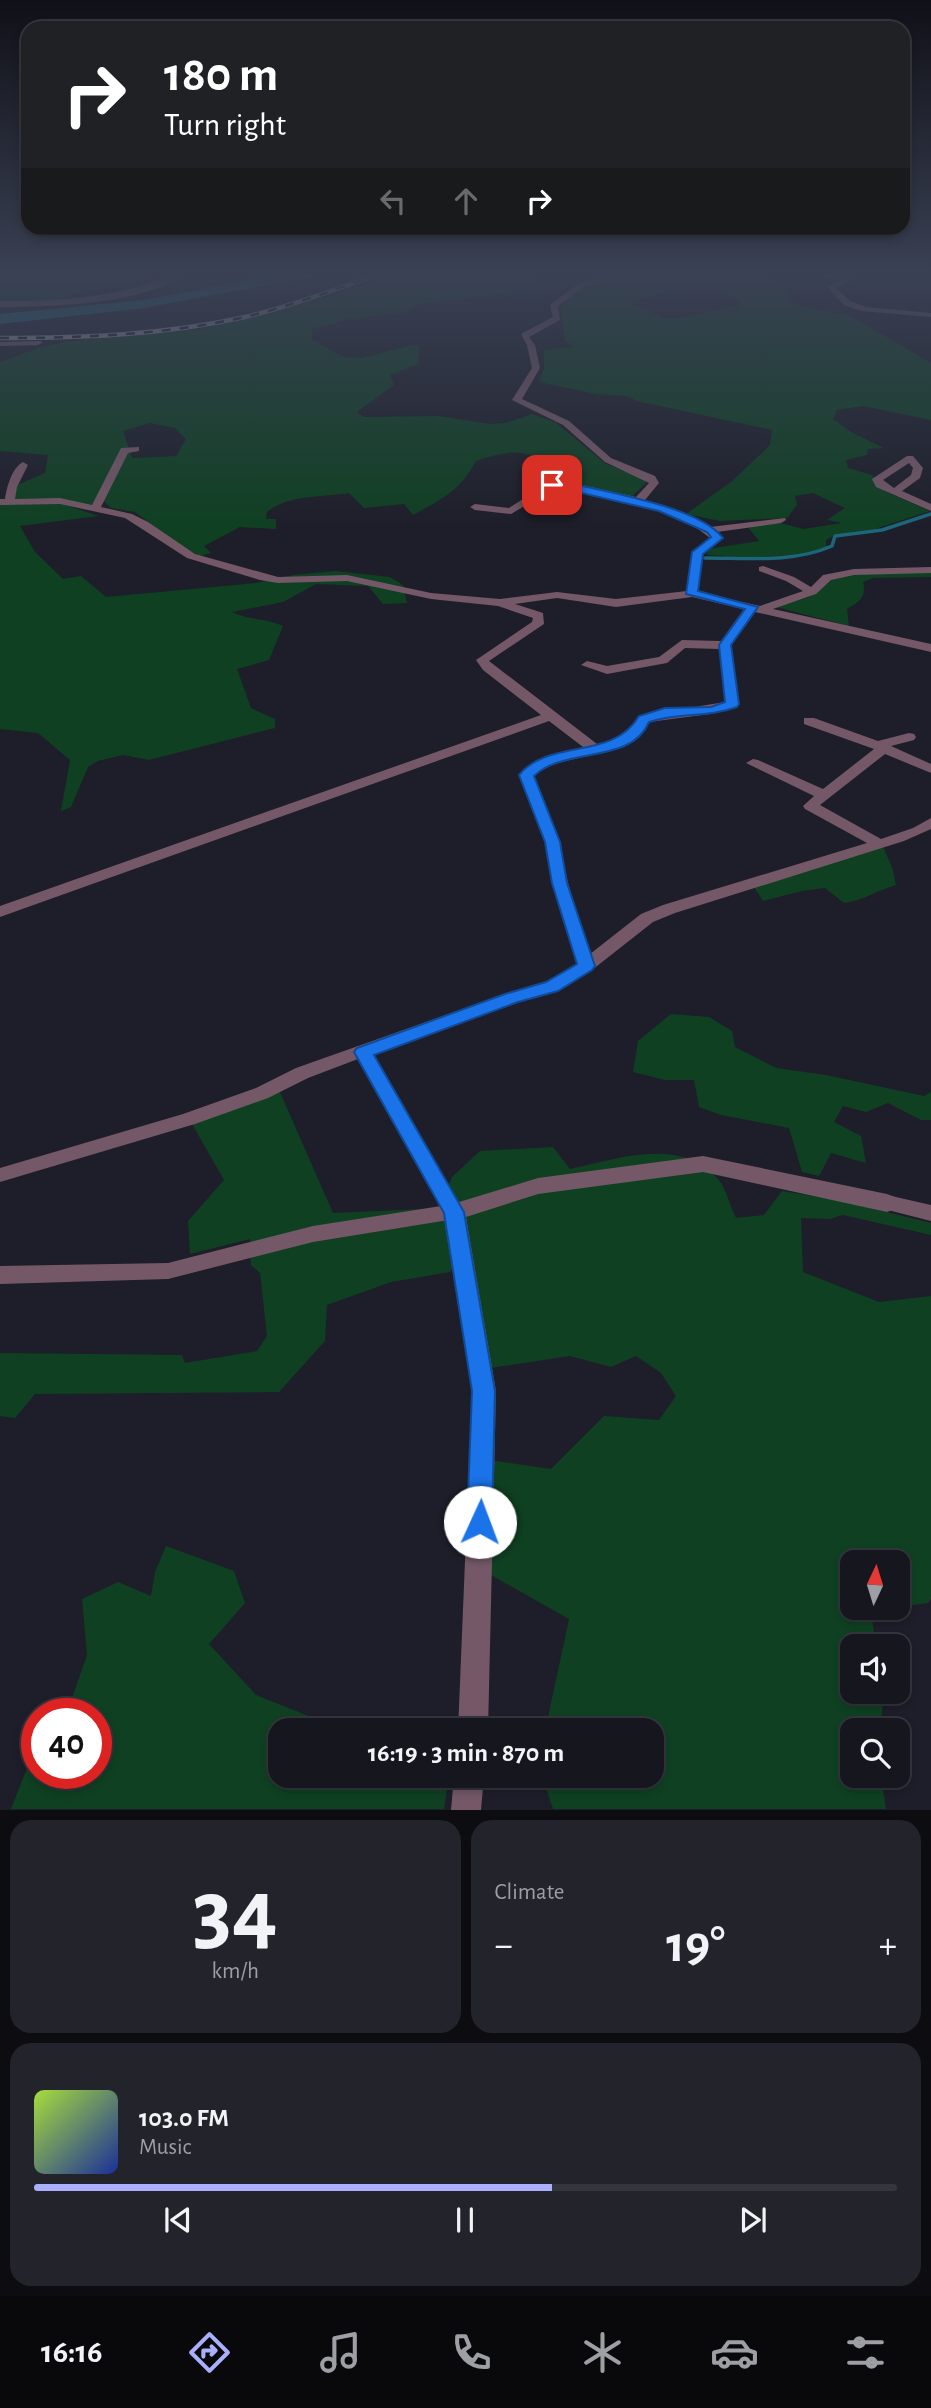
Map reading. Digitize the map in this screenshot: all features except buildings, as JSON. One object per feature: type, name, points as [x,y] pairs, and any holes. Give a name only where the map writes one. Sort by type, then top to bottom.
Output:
[{"type":"street","points":[[534,357],[536,368],[517,400],[566,423],[608,460],[651,478],[654,483],[638,502]]},
{"type":"street","points":[[94,509],[124,450],[136,449]]},
{"type":"street","points":[[23,465],[5,501],[60,501],[128,516],[145,524],[191,556],[260,577],[278,580],[347,578],[431,596],[500,603],[539,616],[538,624],[482,660],[486,667],[594,749]]},
{"type":"street","points":[[530,476],[662,509],[710,530],[717,538],[698,552],[692,594]]},
{"type":"street","points":[[475,508],[511,511],[552,485],[561,484]]},
{"type":"street","points":[[895,492],[931,508]]},
{"type":"street","points":[[710,530],[781,520]]},
{"type":"street","points":[[763,569],[790,579],[812,592]]},
{"type":"street","points":[[586,966],[560,883],[552,842],[526,775],[534,768],[553,760],[624,742],[639,730],[644,719],[665,712],[713,711],[732,704],[725,645],[757,608],[812,592],[827,577],[853,572],[931,570]]},
{"type":"street","points":[[500,603],[557,595],[616,603],[692,594],[931,648]]},
{"type":"street","points":[[587,665],[607,670],[663,660],[682,644],[725,645]]},
{"type":"street","points":[[0,912],[551,716]]},
{"type":"street","points":[[809,720],[931,769]]},
{"type":"street","points":[[879,844],[810,806],[880,747],[909,737]]},
{"type":"street","points":[[753,763],[822,794]]},
{"type":"street","points":[[0,1175],[188,1119],[262,1093],[302,1073],[552,986],[586,966],[647,918],[927,829]]},
{"type":"street","points":[[363,1052],[454,1212],[484,1391],[473,1718]]},
{"type":"street","points":[[0,1275],[168,1271],[313,1234],[454,1212],[538,1186],[703,1164],[931,1213]]},
{"type":"street","points":[[466,1810],[468,1788]]},
{"type":"green space","points":[[13,357],[418,357],[418,364],[390,375],[394,385],[357,412],[364,417],[438,416],[490,424],[506,423],[532,414],[555,422],[606,464],[644,478],[646,483],[629,499],[532,475],[546,465],[529,455],[503,453],[476,461],[457,487],[413,515],[404,504],[364,508],[349,493],[284,502],[267,512],[266,519],[276,519],[276,529],[240,527],[204,546],[211,553],[200,556],[180,546],[135,512],[111,508],[99,496],[91,506],[62,499],[14,499],[15,486],[45,473],[48,455],[0,451],[0,362]],"holes":[[[150,423],[175,428],[186,439],[176,456],[132,458],[123,431]]]},
{"type":"green space","points":[[544,357],[921,357],[931,363],[931,420],[863,406],[837,410],[833,419],[851,432],[884,448],[868,449],[867,455],[846,460],[848,468],[872,475],[884,491],[930,511],[875,529],[837,534],[826,540],[826,547],[797,554],[767,557],[707,555],[708,549],[759,541],[747,526],[777,522],[803,529],[842,523],[827,520],[845,508],[813,493],[795,496],[797,505],[787,518],[720,521],[686,514],[731,482],[770,445],[772,430],[637,401],[627,396],[596,394],[544,383],[539,380],[544,369]]},
{"type":"green space","points":[[0,503],[60,503],[98,516],[20,526],[35,552],[63,579],[81,576],[106,597],[256,583],[293,575],[335,571],[390,577],[403,585],[407,603],[383,604],[368,586],[316,584],[283,602],[232,612],[283,626],[269,660],[237,669],[251,708],[275,719],[275,728],[149,760],[123,755],[98,761],[88,767],[71,807],[61,811],[70,760],[38,733],[0,729]]},
{"type":"green space","points":[[931,572],[931,577],[873,578],[863,582],[864,592],[861,598],[847,609],[849,626],[776,607],[809,597],[831,579],[841,575]]},
{"type":"green space","points":[[883,847],[896,885],[857,900],[844,903],[825,888],[763,901],[754,887]]},
{"type":"green space","points":[[671,1014],[709,1017],[732,1031],[735,1047],[776,1068],[826,1075],[924,1096],[931,1092],[931,1120],[921,1120],[888,1103],[866,1112],[843,1106],[834,1122],[861,1136],[866,1163],[831,1153],[819,1176],[802,1172],[789,1128],[721,1115],[699,1107],[694,1080],[665,1080],[633,1072],[638,1041]]},
{"type":"green space","points":[[279,1090],[333,1213],[446,1208],[461,1258],[450,1272],[391,1282],[327,1305],[325,1341],[279,1392],[35,1394],[15,1418],[0,1416],[0,1353],[182,1355],[185,1363],[257,1351],[267,1336],[260,1273],[251,1265],[250,1239],[190,1254],[188,1221],[224,1180],[192,1124]]},
{"type":"green space","points":[[553,1147],[570,1169],[628,1156],[667,1154],[686,1158],[703,1166],[718,1179],[736,1218],[764,1215],[782,1191],[838,1200],[931,1223],[931,1235],[843,1215],[830,1219],[801,1218],[803,1272],[879,1302],[931,1296],[931,1599],[928,1603],[910,1605],[910,1550],[840,1550],[840,1620],[872,1620],[874,1634],[840,1634],[840,1704],[883,1704],[882,1718],[840,1718],[840,1788],[883,1788],[886,1809],[553,1809],[546,1788],[664,1788],[664,1718],[548,1718],[569,1619],[491,1575],[470,1457],[551,1469],[604,1416],[659,1420],[676,1396],[661,1373],[636,1356],[611,1367],[570,1356],[491,1368],[448,1187],[452,1177],[480,1151]]},
{"type":"green space","points":[[166,1546],[234,1571],[245,1603],[209,1644],[256,1695],[319,1718],[268,1718],[268,1788],[447,1788],[444,1809],[11,1809],[21,1783],[21,1789],[112,1789],[112,1698],[72,1698],[87,1655],[82,1599],[118,1582],[151,1596],[155,1572]]},
{"type":"waterway","points":[[705,558],[802,555],[832,546],[835,536],[882,530],[931,514]]},
{"type":"route","points":[[480,1522],[484,1391],[454,1212],[363,1052],[552,986],[586,966],[560,883],[552,842],[526,775],[534,768],[553,760],[624,742],[639,730],[644,719],[665,712],[713,711],[732,704],[725,645],[752,607],[692,594],[698,552],[717,538],[710,530],[691,520],[638,502],[561,484],[552,485]]}]
